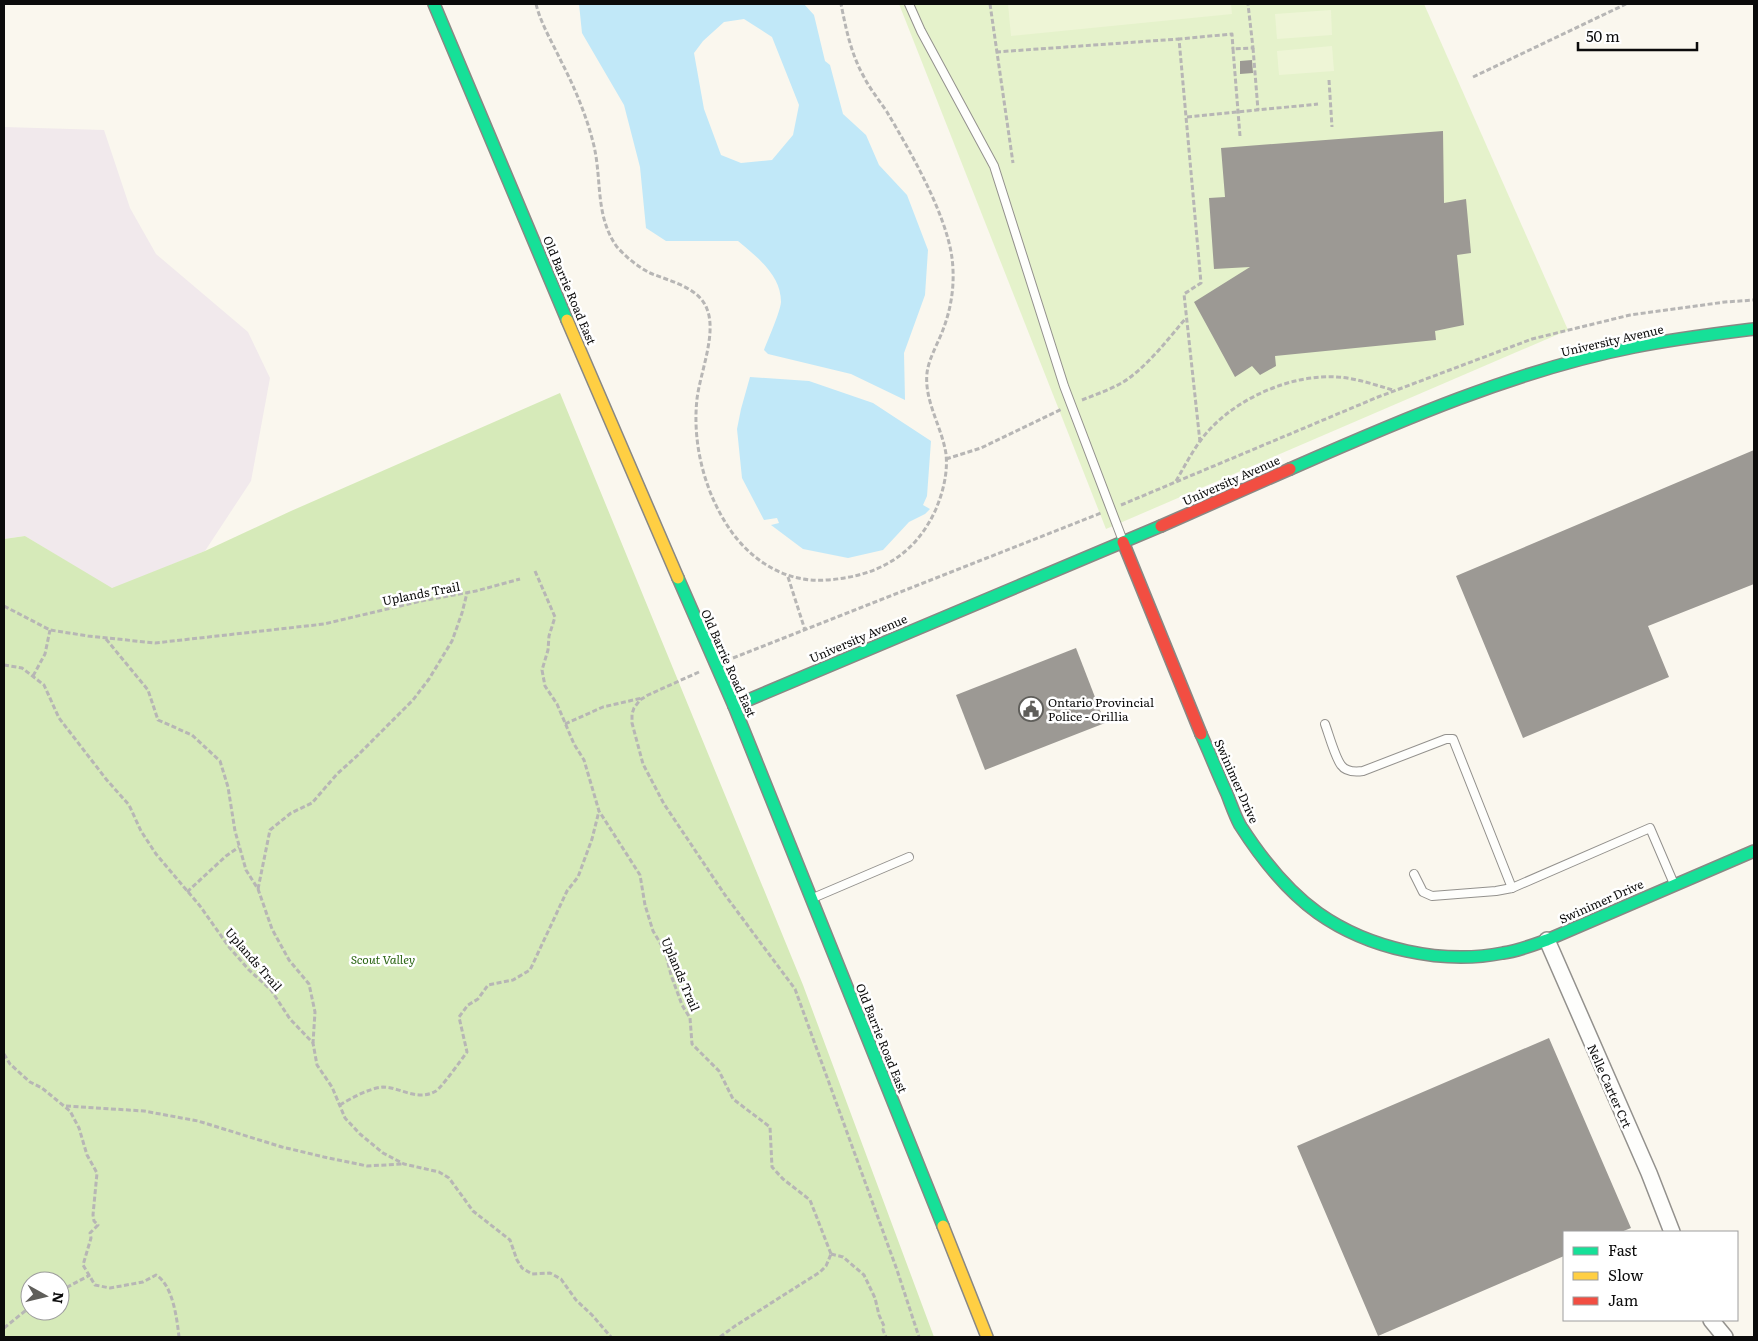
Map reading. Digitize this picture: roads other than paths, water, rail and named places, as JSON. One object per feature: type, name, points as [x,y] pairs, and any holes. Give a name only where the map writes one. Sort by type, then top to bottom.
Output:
[{"type":"street","name":"Old Barrie Road East","points":[[434,4],[637,486],[734,706],[987,1337]]},
{"type":"street","name":"University Avenue","points":[[734,706],[1123,542],[1379,430],[1524,377],[1632,347],[1677,338],[1754,330]]},
{"type":"street","name":"Swinimer Drive","points":[[1123,542],[1238,823],[1271,870],[1300,899],[1323,917],[1347,931],[1379,943],[1411,951],[1446,956],[1479,956],[1514,952],[1754,850]]},
{"type":"street","name":"Nelle Carter Crt","points":[[1546,940],[1672,1231]]},
{"type":"street","points":[[1711,1321],[1725,1337]]},
{"type":"lane","points":[[909,4],[921,31],[994,166],[1064,386],[1123,542]]},
{"type":"lane","points":[[1325,724],[1341,766],[1357,772],[1446,739],[1453,740],[1512,888]]},
{"type":"lane","points":[[1414,874],[1422,892],[1432,896],[1512,888],[1650,828],[1674,884]]},
{"type":"lane","points":[[811,898],[909,857]]},
{"type":"water","points":[[579,4],[804,4],[814,15],[825,61],[830,65],[843,114],[866,135],[879,165],[907,195],[928,250],[925,295],[904,353],[905,400],[851,374],[768,354],[764,350],[780,307],[780,292],[767,267],[738,241],[666,241],[646,228],[640,167],[624,105],[582,33]],"holes":[[[744,19],[772,37],[799,105],[793,135],[772,160],[741,163],[721,155],[704,109],[694,53],[703,41],[724,22]]]},
{"type":"water","points":[[750,377],[809,381],[873,403],[931,441],[927,496],[923,505],[930,509],[925,514],[909,522],[883,550],[848,558],[803,549],[771,525],[779,523],[777,518],[764,520],[742,478],[737,429]]},
{"type":"place","name":"Ontario Provincial Police - Orillia","points":[[1031,709]]},
{"type":"park label","name":"Scout Valley","points":[[383,959]]}]
